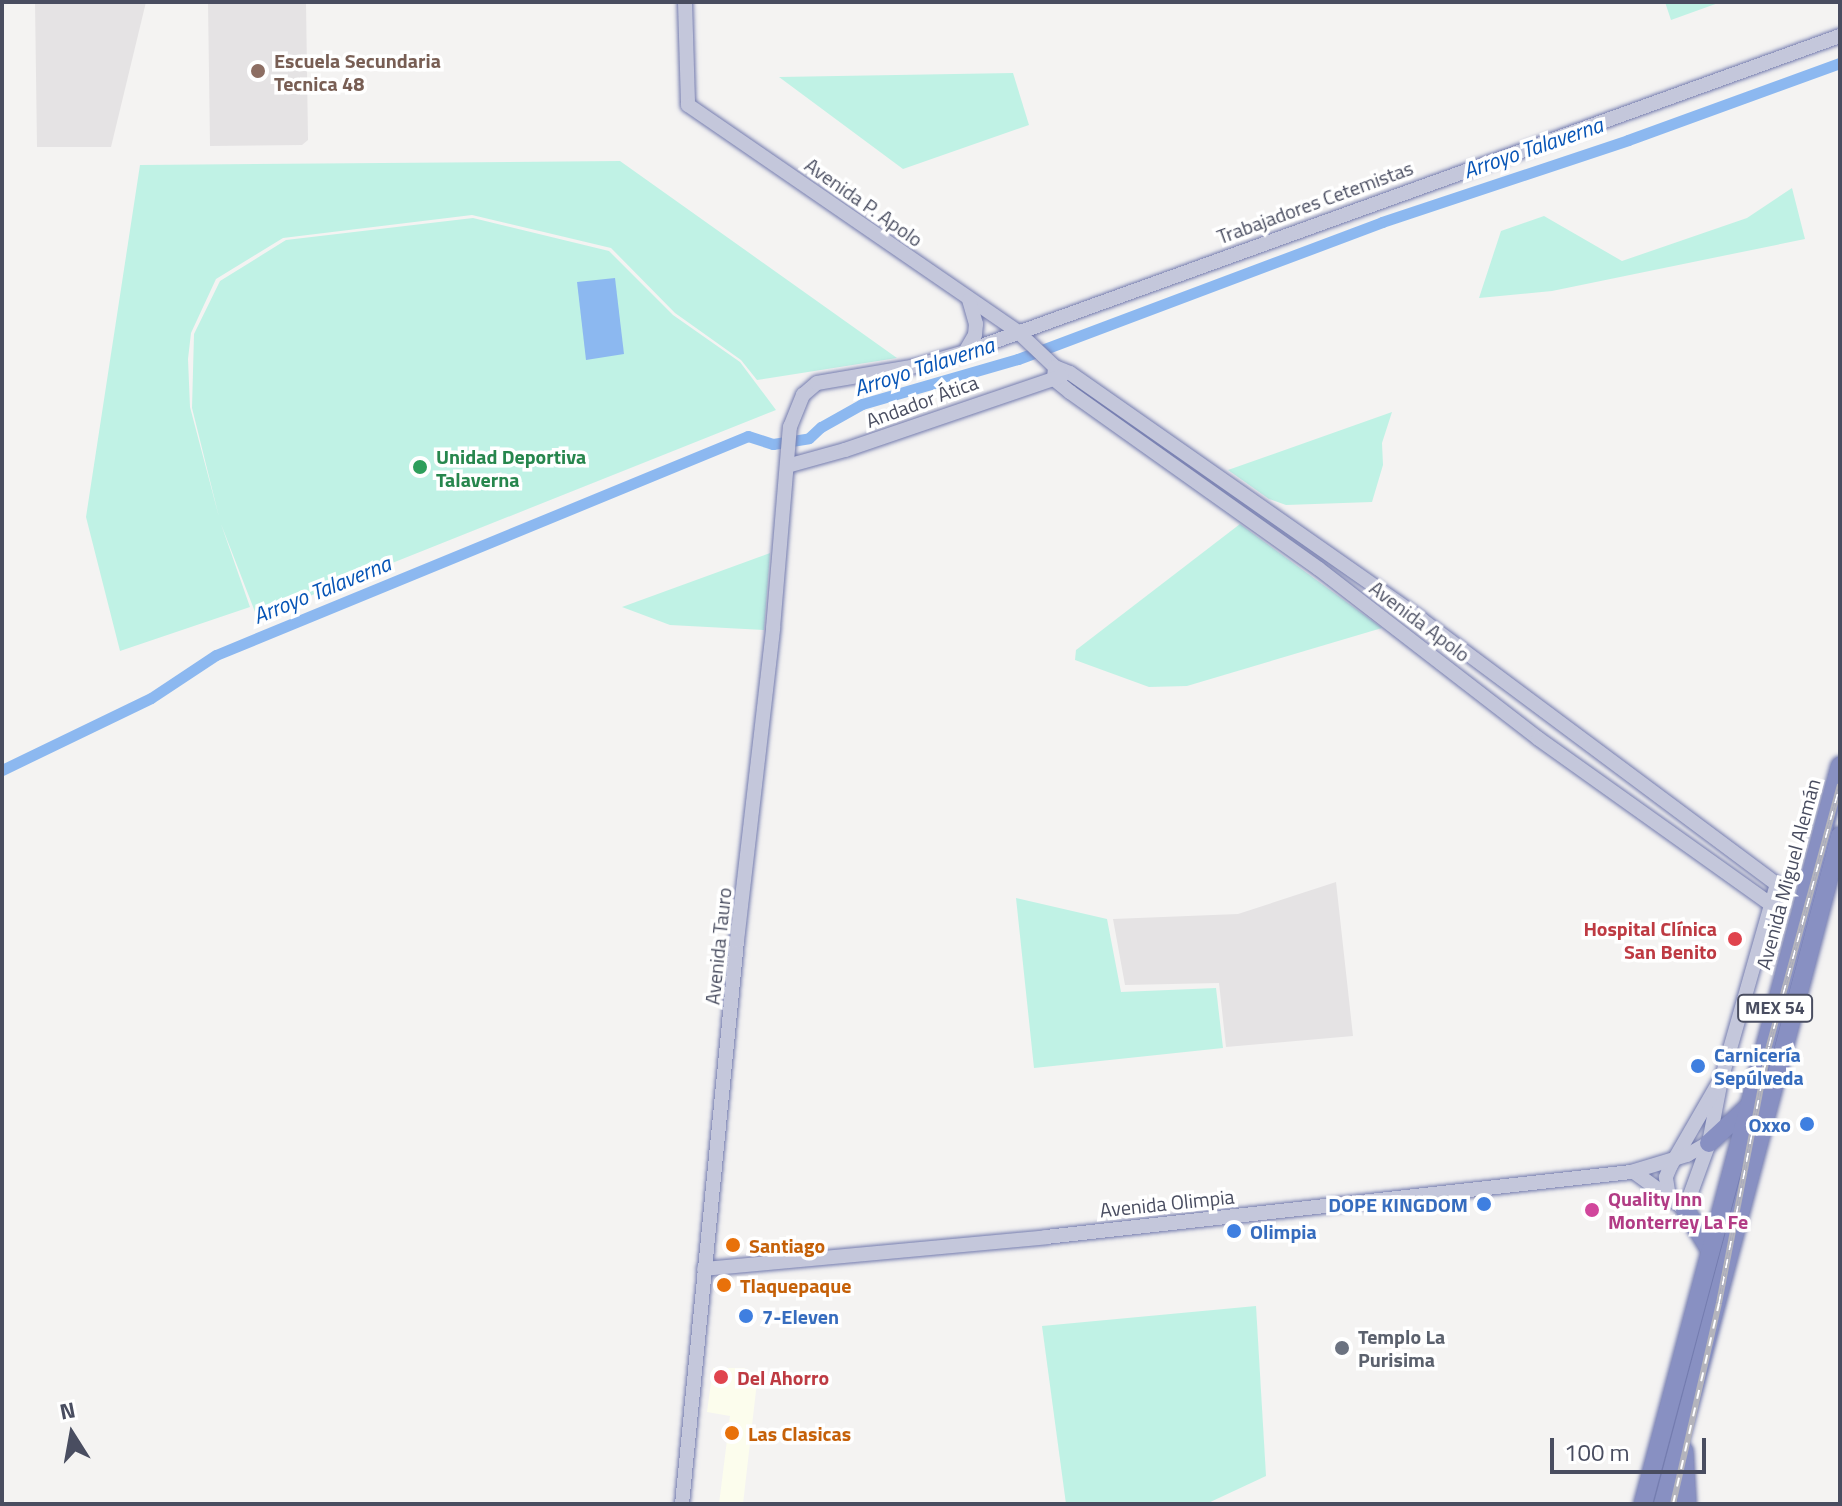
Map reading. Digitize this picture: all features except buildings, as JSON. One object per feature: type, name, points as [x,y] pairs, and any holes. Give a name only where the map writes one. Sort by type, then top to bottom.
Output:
[{"type":"highway","name":"Avenida Miguel Alemán","points":[[1643,1504],[1840,766]]},
{"type":"highway","name":"Avenida Miguel Alemán","points":[[1663,1504],[1840,836]]},
{"type":"highway","points":[[1709,1143],[1750,1105]]},
{"type":"highway","points":[[1685,1209],[1710,1250]]},
{"type":"highway","points":[[1684,1422],[1687,1504]]},
{"type":"street","name":"Avenida P. Apolo","points":[[685,2],[688,105],[1017,331]]},
{"type":"street","name":"Trabajadores Cetemistas","points":[[803,395],[817,383],[916,366],[965,352],[1840,36]]},
{"type":"street","points":[[965,352],[975,335],[976,324],[969,300]]},
{"type":"street","name":"Avenida Apolo","points":[[1017,331],[1053,370],[1539,739],[1770,904]]},
{"type":"street","name":"Andador Ática","points":[[796,460],[1053,370],[1070,373]]},
{"type":"street","name":"Avenida Apolo","points":[[1070,373],[1421,619],[1777,884]]},
{"type":"street","name":"Avenida Tauro","points":[[682,1504],[773,628],[796,460],[791,422],[803,395]]},
{"type":"street","name":"Avenida Miguel Alemán","points":[[1685,1209],[1709,1143],[1721,1080],[1777,884]]},
{"type":"street","name":"Avenida Miguel Alemán","points":[[1669,1197],[1666,1177],[1673,1159],[1721,1080]]},
{"type":"street","name":"Avenida Olimpia","points":[[704,1269],[1046,1237],[1634,1172],[1709,1143]]},
{"type":"street","points":[[1634,1172],[1685,1209]]},
{"type":"shaded area","points":[[35,2],[146,2],[111,147],[37,147]]},
{"type":"shaded area","name":"Escuela Secundaria Tecnica 48","points":[[208,2],[306,2],[308,140],[302,145],[210,146]]},
{"type":"shaded area","points":[[1336,882],[1353,1036],[1226,1047],[1219,983],[1125,985],[1113,919],[1238,914]]},
{"type":"shaded area","points":[[713,1368],[745,1368],[742,1382],[757,1382],[743,1504],[719,1504],[730,1416],[707,1412]]},
{"type":"green space","points":[[1665,2],[1721,2],[1671,20]]},
{"type":"green space","points":[[1013,73],[1029,125],[903,169],[779,77]]},
{"type":"green space","points":[[620,161],[897,358],[757,380],[741,360],[675,313],[611,248],[472,215],[283,238],[216,279],[191,333],[188,359],[190,407],[219,517],[192,408],[194,334],[220,281],[286,240],[473,218],[609,251],[673,315],[740,362],[776,410],[257,617],[221,524],[250,607],[120,651],[86,517],[140,165]]},
{"type":"green space","points":[[1792,188],[1805,239],[1552,291],[1479,298],[1501,231],[1544,216],[1622,261],[1747,218]]},
{"type":"green space","points":[[1392,412],[1382,443],[1383,465],[1372,502],[1286,505],[1269,499],[1228,470]]},
{"type":"green space","points":[[1240,524],[1382,628],[1187,686],[1149,687],[1075,660],[1076,650]]},
{"type":"green space","points":[[770,553],[764,630],[670,625],[622,607]]},
{"type":"green space","points":[[1016,898],[1107,919],[1121,992],[1216,988],[1223,1048],[1034,1068]]},
{"type":"green space","points":[[1256,1306],[1266,1476],[1206,1504],[1066,1504],[1042,1326]]},
{"type":"water","points":[[615,278],[624,354],[586,360],[577,282]]},
{"type":"waterway","name":"Arroyo Talaverna","points":[[2,770],[151,698],[216,655],[748,436],[773,444],[809,438],[821,427],[862,404],[1018,359],[1382,222],[1628,140],[1840,63]]},
{"type":"railway","points":[[1673,1504],[1719,1303],[1769,1046],[1840,784]]},
{"type":"place","name":"Escuela Secundaria Tecnica 48","points":[[258,71]]},
{"type":"place","name":"Unidad Deportiva Talaverna","points":[[420,467]]},
{"type":"place","name":"Hospital Clínica San Benito","points":[[1735,939]]},
{"type":"place","name":"Carnicería Sepúlveda","points":[[1698,1066]]},
{"type":"place","name":"Oxxo","points":[[1807,1124]]},
{"type":"place","name":"DOPE KINGDOM","points":[[1484,1204]]},
{"type":"place","name":"Quality Inn Monterrey La Fe","points":[[1592,1210]]},
{"type":"place","name":"Olimpia","points":[[1234,1231]]},
{"type":"place","name":"Santiago","points":[[733,1245]]},
{"type":"place","name":"Tlaquepaque","points":[[724,1285]]},
{"type":"place","name":"7-Eleven","points":[[746,1316]]},
{"type":"place","name":"Templo La Purisima","points":[[1342,1348]]},
{"type":"place","name":"Del Ahorro","points":[[721,1377]]},
{"type":"place","name":"Las Clasicas","points":[[732,1433]]}]
